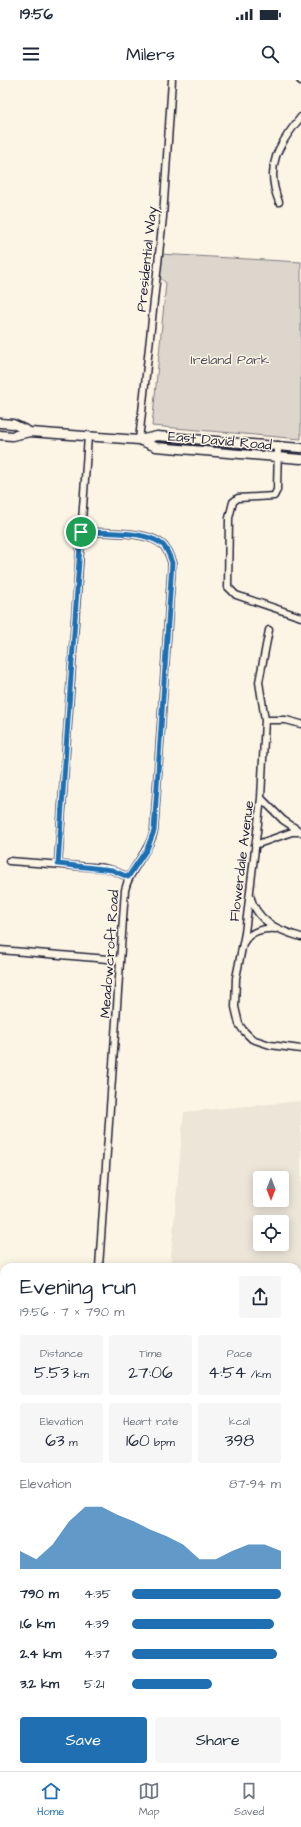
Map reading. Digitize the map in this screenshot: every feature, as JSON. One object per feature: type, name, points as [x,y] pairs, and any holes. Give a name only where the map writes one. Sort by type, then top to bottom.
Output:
[{"type":"street","name":"Presidential Way","points":[[139,440],[163,217],[172,80]]},
{"type":"street","points":[[279,202],[273,178],[275,158],[285,137],[301,117]]},
{"type":"street","name":"East David Road","points":[[0,423],[13,424],[30,432]]},
{"type":"street","name":"East David Road","points":[[0,435],[12,436],[30,432],[139,440],[157,436],[301,448]]},
{"type":"street","points":[[58,864],[88,436]]},
{"type":"street","name":"East David Road","points":[[139,440],[156,447],[301,459]]},
{"type":"street","points":[[278,445],[277,490],[274,496],[238,498],[233,502],[229,518],[228,587],[236,594],[301,616]]},
{"type":"street","name":"Meadowcroft Road","points":[[81,532],[149,538],[163,546],[170,555],[172,563],[155,826],[153,837],[147,849],[128,877],[125,890],[99,1263]]},
{"type":"street","name":"Flowerdale Avenue","points":[[269,630],[260,673],[260,695],[265,720],[260,798],[250,889],[236,978],[236,1016],[239,1024],[248,1036],[259,1042],[301,1049]]},
{"type":"street","points":[[265,720],[286,720],[301,724]]},
{"type":"street","points":[[260,798],[283,820],[300,832]]},
{"type":"street","points":[[255,845],[292,832],[300,832]]},
{"type":"street","points":[[9,861],[58,864],[112,870],[128,877]]},
{"type":"street","points":[[250,889],[251,899],[256,910],[265,921],[276,929]]},
{"type":"street","points":[[242,945],[245,939],[255,932],[267,929],[276,929],[301,937]]},
{"type":"street","points":[[0,950],[120,960]]},
{"type":"shaded area","points":[[301,1101],[301,1263],[170,1263],[184,1112]]},
{"type":"green space","name":"Ireland Park","points":[[159,254],[301,262],[301,439],[152,426],[166,283],[157,275]]},
{"type":"route","points":[[81,532],[142,536],[149,538],[157,541],[166,549],[170,555],[172,563],[156,821],[153,837],[147,849],[128,877],[121,873],[104,868],[58,864],[81,532]]}]
